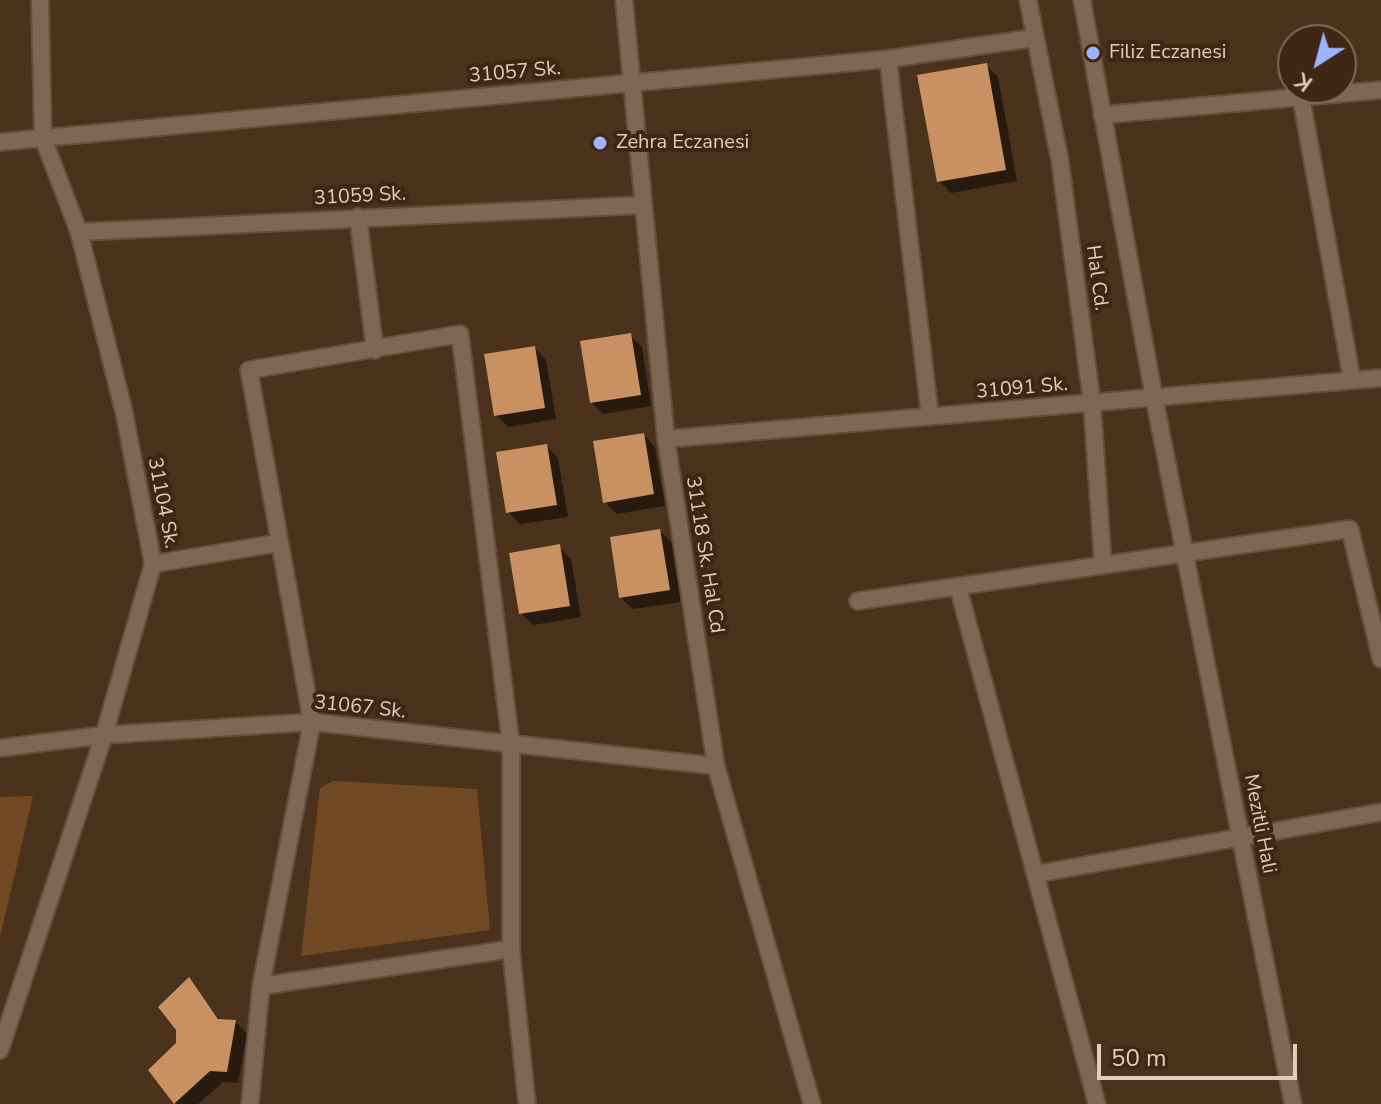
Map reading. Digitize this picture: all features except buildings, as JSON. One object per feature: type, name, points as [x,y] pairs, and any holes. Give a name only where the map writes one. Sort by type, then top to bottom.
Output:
[{"type":"street","name":"31104 Sk.","points":[[0,1050],[104,735],[153,564],[124,412],[79,232],[43,138],[40,0]]},
{"type":"street","name":"31118 Sk. Hal Cd","points":[[624,0],[666,439],[716,766],[812,1104]]},
{"type":"street","name":"Hal Cd.","points":[[1028,0],[1033,38],[1060,161],[1092,403],[1103,565]]},
{"type":"street","name":"Hal Cd.","points":[[1082,0],[1154,397],[1186,552]]},
{"type":"street","name":"31057 Sk.","points":[[0,142],[888,59],[1033,38]]},
{"type":"street","points":[[888,59],[930,416]]},
{"type":"street","points":[[1357,92],[1381,90]]},
{"type":"street","points":[[1102,115],[1277,99]]},
{"type":"street","points":[[1302,104],[1352,380]]},
{"type":"street","name":"31059 Sk.","points":[[79,232],[643,205]]},
{"type":"street","points":[[358,217],[375,350]]},
{"type":"street","points":[[250,1104],[261,986],[312,722],[249,370],[460,334],[511,745],[511,949],[527,1104]]},
{"type":"street","name":"31091 Sk.","points":[[666,439],[1381,378]]},
{"type":"street","points":[[858,601],[1350,529],[1381,659]]},
{"type":"street","points":[[153,564],[278,543]]},
{"type":"street","name":"Mezitli Hali","points":[[1186,552],[1293,1104]]},
{"type":"street","points":[[958,587],[1097,1104]]},
{"type":"street","name":"31067 Sk.","points":[[0,748],[104,735],[312,722],[716,766]]},
{"type":"street","points":[[1036,874],[1381,812]]},
{"type":"street","points":[[261,986],[511,949]]},
{"type":"shaded area","points":[[333,781],[477,789],[490,930],[301,956],[320,788]]},
{"type":"shaded area","points":[[33,796],[0,937],[0,797]]},
{"type":"place","name":"Filiz Eczanesi","points":[[1093,53]]},
{"type":"place","name":"Zehra Eczanesi","points":[[600,143]]}]
